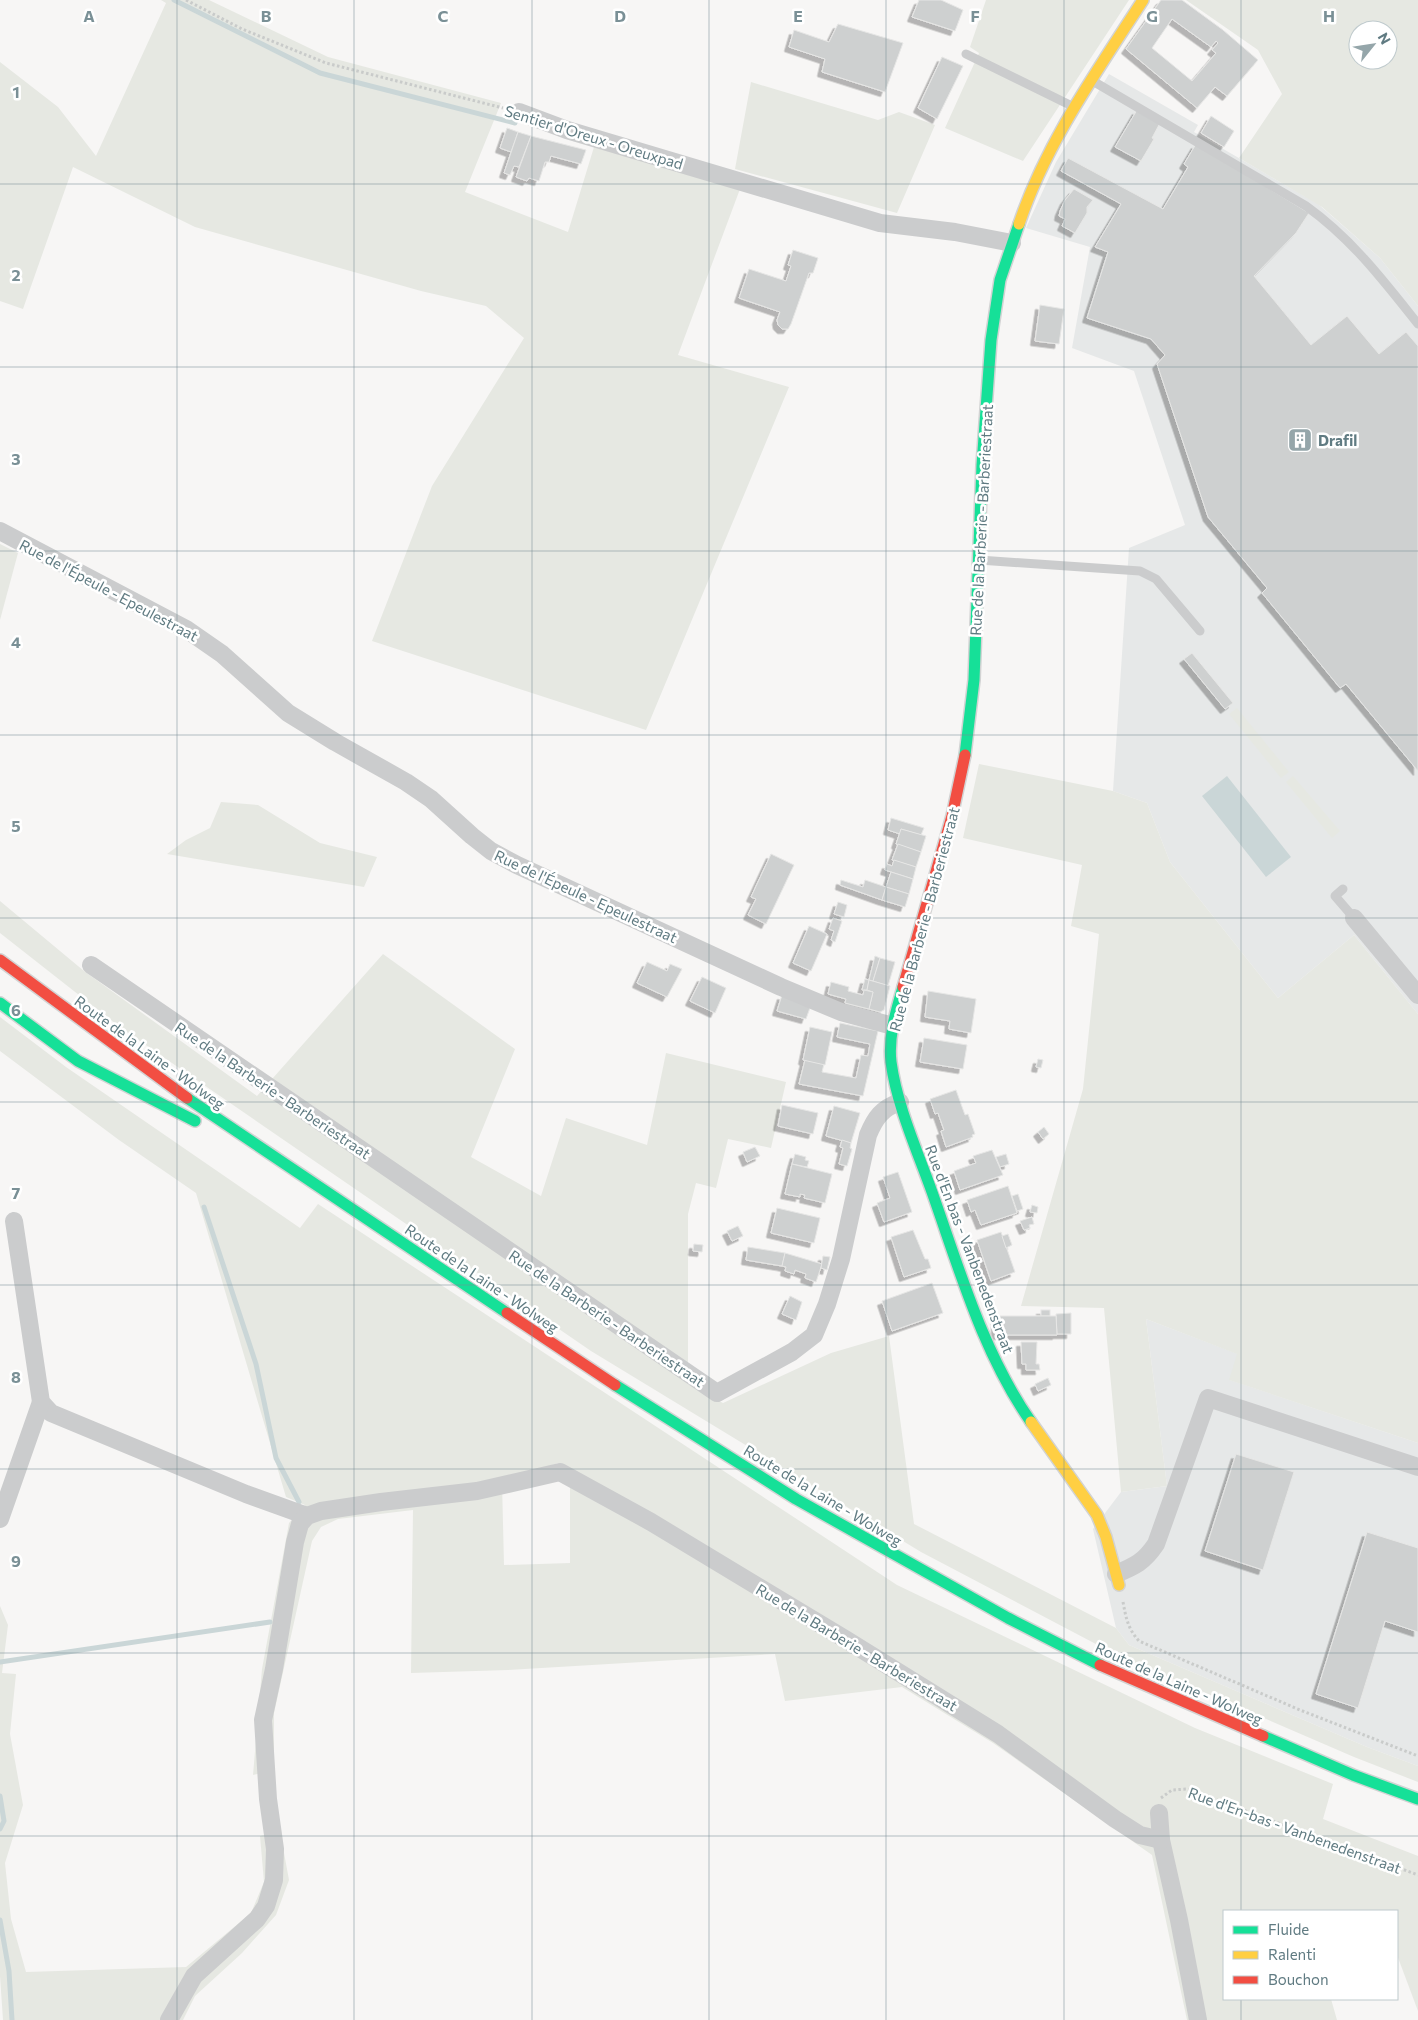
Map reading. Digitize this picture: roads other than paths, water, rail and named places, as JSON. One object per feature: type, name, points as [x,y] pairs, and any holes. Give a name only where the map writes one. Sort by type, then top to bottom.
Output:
[{"type":"main road","name":"Rue de la Barberie - Barberiestraat","points":[[900,1102],[891,1062],[893,1026],[952,816],[967,747],[974,680],[982,465],[990,340],[1000,280],[1029,193],[1091,80],[1143,0]]},
{"type":"main road","name":"Route de la Laine - Wolweg","points":[[0,960],[165,1083],[585,1366],[796,1499],[1008,1618],[1098,1664],[1353,1775],[1418,1798]]},
{"type":"main road","name":"Route de la Laine - Wolweg","points":[[0,1003],[78,1061],[311,1181]]},
{"type":"main road","name":"Rue d'En bas - Vanbenedenstraat","points":[[900,1102],[976,1318],[993,1356],[1018,1403],[1097,1515],[1106,1537],[1117,1579]]},
{"type":"main road","name":"Route de la Laine - Wolweg","points":[[1353,1775],[1402,1805]]},
{"type":"street","name":"Sentier d'Oreux - Oreuxpad","points":[[519,112],[567,130],[880,223],[955,232],[1012,243]]},
{"type":"street","name":"Rue de l'Épeule - Epeulestraat","points":[[0,532],[186,629],[222,654],[288,713],[406,782],[431,799],[491,851],[517,865],[780,986],[841,1012],[893,1026]]},
{"type":"street","points":[[1354,918],[1418,995]]},
{"type":"street","name":"Rue de la Barberie - Barberiestraat","points":[[91,965],[717,1393],[792,1352],[814,1335],[827,1304],[840,1259],[868,1135],[874,1120],[882,1111],[900,1102]]},
{"type":"street","points":[[0,1519],[42,1402],[14,1221]]},
{"type":"street","points":[[1117,1579],[1139,1564],[1156,1544],[1208,1398],[1418,1467]]},
{"type":"street","points":[[42,1402],[51,1413],[246,1494],[306,1516],[300,1524],[295,1542],[274,1669],[263,1720],[268,1799],[275,1849],[274,1880],[266,1906],[257,1919],[194,1976],[169,2020]]},
{"type":"street","name":"Rue de la Barberie - Barberiestraat","points":[[306,1516],[321,1511],[381,1502],[477,1491],[560,1472],[651,1522],[998,1734],[1140,1835],[1161,1840]]},
{"type":"street","points":[[1159,1813],[1161,1840],[1179,1920],[1198,2020]]},
{"type":"lane","points":[[966,54],[1075,108]]},
{"type":"lane","points":[[1091,80],[1298,201],[1320,216],[1357,250],[1418,324]]},
{"type":"lane","points":[[978,560],[1140,571],[1156,579],[1200,631]]},
{"type":"lane","points":[[1343,889],[1335,896],[1354,918]]},
{"type":"waterway","points":[[174,0],[320,73],[515,123]]},
{"type":"waterway","points":[[204,1207],[256,1364],[276,1458],[299,1502]]},
{"type":"waterway","points":[[0,1662],[270,1622]]},
{"type":"waterway","points":[[0,1796],[4,1821],[0,1829]]},
{"type":"waterway","points":[[0,1920],[9,1971],[12,2020]]},
{"type":"place","name":"Drafil","points":[[1300,440]]}]
